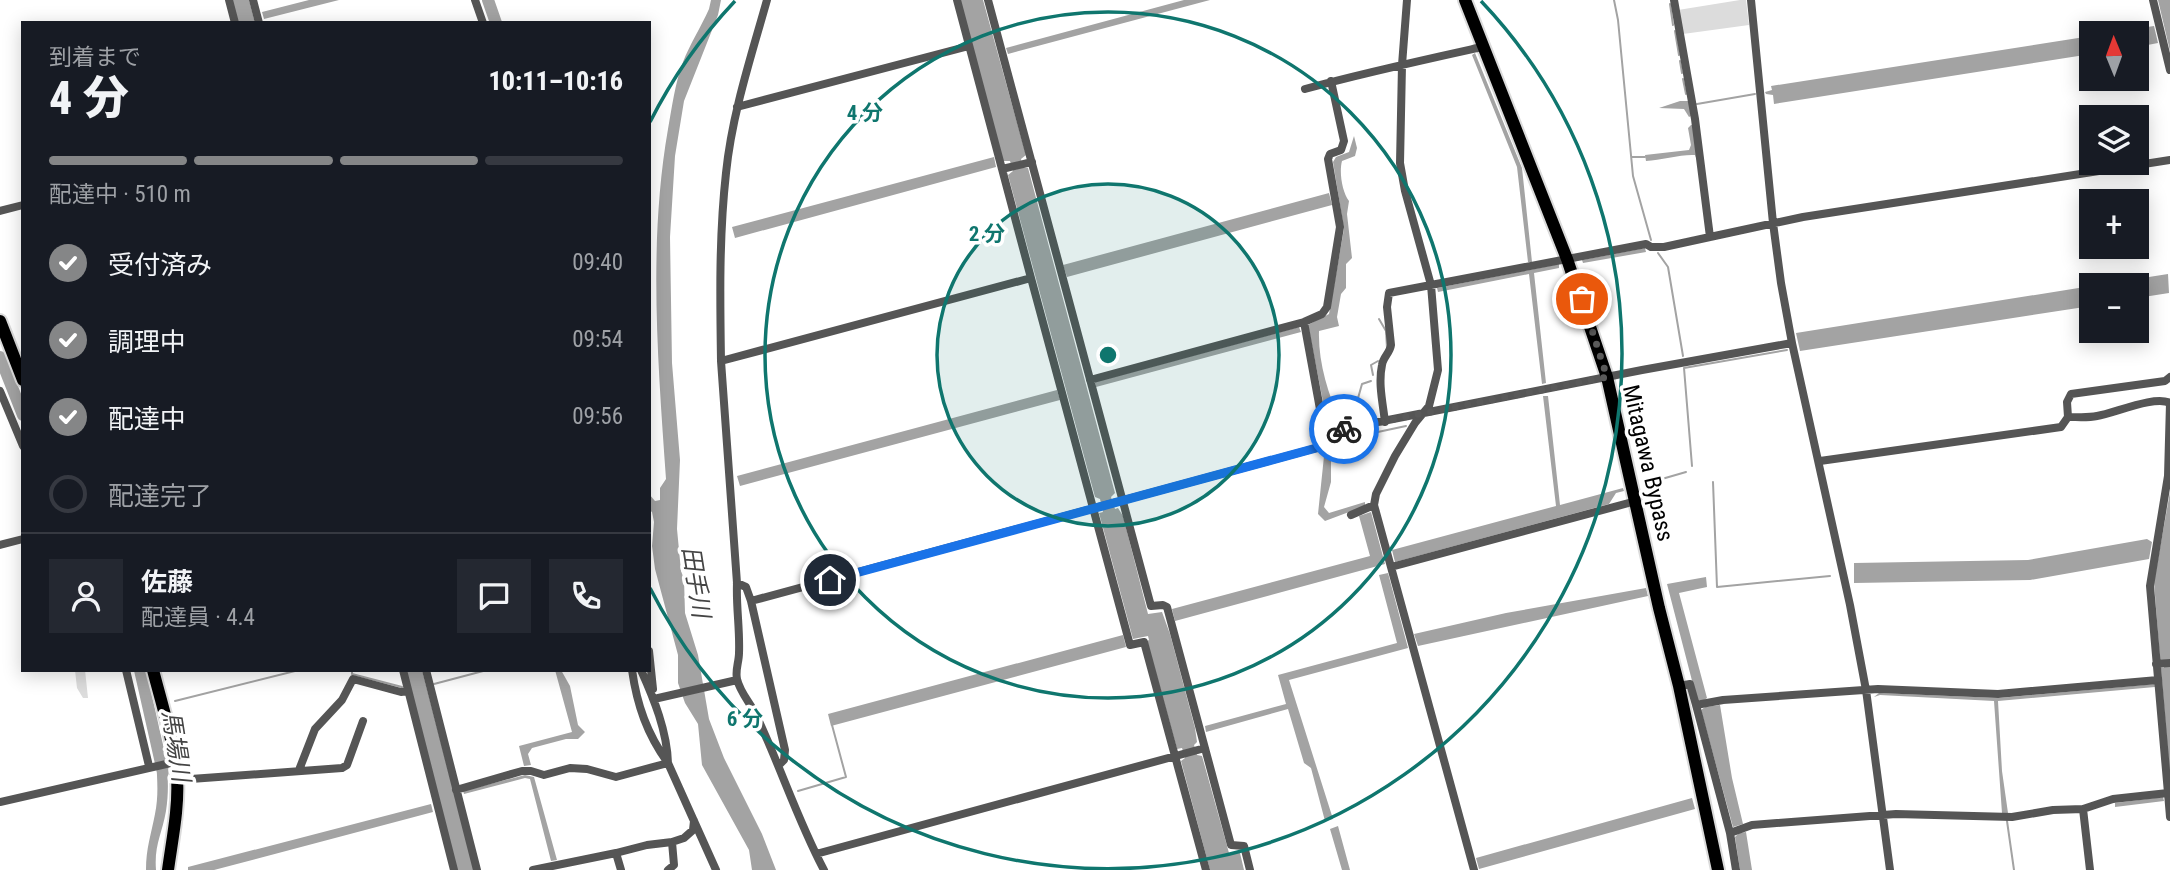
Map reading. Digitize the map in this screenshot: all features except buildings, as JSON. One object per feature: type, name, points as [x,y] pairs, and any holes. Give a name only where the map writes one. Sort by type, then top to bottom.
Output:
[{"type":"highway","name":"Mitagawa Bypass","points":[[1465,0],[1590,319],[1607,377],[1679,685],[1718,870]]},
{"type":"highway","points":[[0,321],[5,349],[21,377]]},
{"type":"highway","points":[[153,672],[177,780],[168,870]]},
{"type":"street","points":[[229,0],[234,21]]},
{"type":"street","points":[[253,0],[258,21]]},
{"type":"street","points":[[475,0],[482,21]]},
{"type":"street","points":[[767,0],[737,107],[726,170],[720,239],[721,361],[740,656],[737,680],[757,716],[794,807],[824,870]]},
{"type":"street","points":[[957,0],[1006,168],[1031,278],[1097,508],[1130,645],[1144,642],[1179,755],[1206,870]]},
{"type":"street","points":[[988,0],[1028,163],[1090,380],[1119,502],[1151,606],[1167,607],[1201,749],[1231,845],[1244,846],[1250,870]]},
{"type":"street","points":[[1407,0],[1402,65],[1401,163],[1405,191],[1431,285],[1438,370],[1429,406],[1395,456],[1376,494],[1374,505],[1474,870]]},
{"type":"street","points":[[1674,0],[1695,119],[1710,237]]},
{"type":"street","points":[[1751,0],[1773,223],[1792,343],[1820,461],[1866,690],[1890,870]]},
{"type":"street","points":[[2153,0],[2170,70]]},
{"type":"street","points":[[737,107],[969,46]]},
{"type":"street","points":[[1304,89],[1482,47]]},
{"type":"street","points":[[1090,380],[1304,322],[1322,314],[1326,307],[1340,226],[1328,159],[1330,154],[1341,150],[1344,141],[1331,81]]},
{"type":"street","points":[[1385,422],[1380,388],[1382,365],[1391,351],[1387,296],[1389,293],[1646,244],[1651,247],[1664,247],[1773,223],[2170,160]]},
{"type":"street","points":[[1006,168],[1028,163]]},
{"type":"street","points":[[0,211],[21,206]]},
{"type":"street","points":[[721,361],[1031,278]]},
{"type":"street","points":[[751,601],[1320,447],[1322,420],[1304,322]]},
{"type":"street","points":[[1322,433],[1792,343]]},
{"type":"street","points":[[1820,461],[2061,427],[2068,417],[2067,402],[2071,394],[2165,381],[2170,377]]},
{"type":"street","points":[[0,391],[21,441]]},
{"type":"street","points":[[2068,417],[2094,417],[2145,402],[2163,400],[2170,403],[2168,476],[2150,576],[2170,817]]},
{"type":"street","points":[[1391,567],[1636,501]]},
{"type":"street","points":[[1351,515],[1374,505]]},
{"type":"street","points":[[0,545],[21,540]]},
{"type":"street","points":[[737,583],[746,587],[751,601],[785,750],[784,760],[779,765]]},
{"type":"street","points":[[651,663],[668,748],[668,763]]},
{"type":"street","points":[[2158,664],[2170,663]]},
{"type":"street","points":[[127,672],[151,766]]},
{"type":"street","points":[[403,672],[454,870]]},
{"type":"street","points":[[426,672],[477,870]]},
{"type":"street","points":[[632,672],[640,713],[654,743],[668,763],[716,870]]},
{"type":"street","points":[[643,672],[657,699]]},
{"type":"street","points":[[299,770],[315,729],[341,700],[353,679],[401,692],[408,691]]},
{"type":"street","points":[[657,699],[737,680]]},
{"type":"street","points":[[1696,705],[1723,700],[1866,690],[1998,694],[2158,680]]},
{"type":"street","points":[[1679,685],[1690,684],[1730,833],[1736,870]]},
{"type":"street","points":[[177,780],[342,768],[347,765],[363,721]]},
{"type":"street","points":[[816,854],[1201,749]]},
{"type":"street","points":[[0,802],[172,762]]},
{"type":"street","points":[[456,790],[522,771],[544,775],[579,768],[616,777],[668,763]]},
{"type":"street","points":[[1730,833],[1752,825],[1883,815],[2012,817],[2053,810],[2083,809],[2113,799],[2168,793]]},
{"type":"street","points":[[2083,809],[2090,870]]},
{"type":"street","points":[[534,870],[672,842],[684,838],[693,830],[694,819]]},
{"type":"street","points":[[668,870],[674,865],[672,842]]},
{"type":"street","points":[[616,853],[621,870]]},
{"type":"shaded area","points":[[232,0],[249,0],[254,21],[237,21]]},
{"type":"shaded area","points":[[309,0],[339,0],[264,19],[262,12]]},
{"type":"shaded area","points":[[711,0],[721,0],[718,15],[684,101],[675,156],[670,237],[672,363],[680,460],[677,529],[684,579],[685,613],[698,655],[709,719],[724,758],[762,834],[776,870],[752,870],[749,850],[702,765],[698,724],[685,703],[678,683],[678,655],[655,569],[652,546],[654,522],[651,496],[655,501],[660,500],[660,488],[666,479],[656,304],[662,172],[678,78],[686,55]]},
{"type":"shaded area","points":[[960,0],[983,0],[1026,155],[1021,159],[1023,168],[1028,168],[1115,493],[1111,497],[1115,509],[1118,508],[1123,516],[1148,614],[1162,612],[1170,634],[1195,728],[1197,742],[1194,745],[1197,755],[1202,756],[1229,853],[1240,853],[1244,870],[1210,870],[1181,761],[1185,758],[1182,748],[1177,749],[1147,641],[1148,636],[1133,639],[1099,513],[1103,512],[1100,499],[1095,497],[1008,175],[1013,171],[1010,161],[1003,161]]},
{"type":"shaded area","points":[[1184,0],[1210,0],[1008,54],[1006,48]]},
{"type":"shaded area","points":[[1746,0],[1749,25],[1683,34],[1678,10]]},
{"type":"shaded area","points":[[2158,0],[2170,0],[2170,51]]},
{"type":"shaded area","points":[[2154,26],[2158,43],[2149,45],[2149,27]]},
{"type":"shaded area","points":[[2079,38],[2079,56],[1774,104],[1773,95],[1765,92],[1772,90],[1771,86]]},
{"type":"shaded area","points":[[1475,53],[1522,168],[1532,262],[1528,262],[1517,167],[1472,55]]},
{"type":"shaded area","points":[[1689,101],[1691,116],[1689,117],[1684,109],[1659,108]]},
{"type":"shaded area","points":[[1691,125],[1698,163],[1695,155],[1646,161],[1645,155],[1689,150],[1691,145],[1688,128]]},
{"type":"shaded area","points":[[1354,136],[1357,148],[1355,156],[1342,161],[1341,171],[1343,187],[1349,201],[1347,214],[1352,258],[1346,264],[1346,288],[1341,294],[1337,317],[1339,326],[1319,331],[1320,354],[1328,388],[1340,421],[1347,423],[1328,427],[1308,325],[1329,314],[1344,229],[1333,162],[1336,157],[1349,152]]},
{"type":"shaded area","points":[[994,157],[996,167],[735,238],[732,227]]},
{"type":"shaded area","points":[[1329,193],[1332,205],[1067,277],[1063,265]]},
{"type":"shaded area","points":[[1645,248],[1646,252],[1583,263],[1582,260]]},
{"type":"shaded area","points":[[1559,264],[1559,268],[1534,273],[1546,383],[1542,384],[1529,274],[1438,292],[1437,288]]},
{"type":"shaded area","points":[[2168,274],[2169,293],[2149,296],[2149,277]]},
{"type":"shaded area","points":[[2079,288],[2079,308],[1800,351],[1796,333]]},
{"type":"shaded area","points":[[1299,327],[1301,332],[1096,387],[1095,382]]},
{"type":"shaded area","points":[[1057,390],[1060,400],[740,486],[737,476]]},
{"type":"shaded area","points":[[1543,396],[1548,396],[1560,505],[1623,488],[1624,491],[1616,493],[1609,504],[1395,562],[1392,550],[1556,506]]},
{"type":"shaded area","points":[[1336,435],[1331,450],[1331,482],[1324,507],[1329,513],[1365,502],[1365,506],[1325,521],[1318,514],[1326,437]]},
{"type":"shaded area","points":[[2170,492],[2170,779],[2161,668],[2164,668],[2163,660],[2160,660],[2154,582]]},
{"type":"shaded area","points":[[1371,512],[1385,564],[1175,621],[1172,609],[1370,556],[1359,516]]},
{"type":"shaded area","points":[[2147,539],[2152,542],[2149,559],[2030,580],[1854,583],[1854,563],[2028,560]]},
{"type":"shaded area","points":[[1388,573],[1408,648],[1289,680],[1333,819],[1325,821],[1311,768],[1304,763],[1288,709],[1206,732],[1205,726],[1286,704],[1278,675],[1397,643],[1379,575]]},
{"type":"shaded area","points":[[1706,577],[1707,587],[1679,593],[1707,698],[1703,701],[1697,700],[1667,584]]},
{"type":"shaded area","points":[[1646,588],[1648,596],[1418,646],[1414,634],[1506,613]]},
{"type":"shaded area","points":[[1123,635],[1126,647],[831,726],[828,714]]},
{"type":"shaded area","points":[[75,672],[85,672],[88,698],[83,698],[77,688]]},
{"type":"shaded area","points":[[407,672],[423,672],[474,870],[457,870]]},
{"type":"shaded area","points":[[556,672],[562,672],[570,686],[578,725],[585,732],[578,739],[566,739],[532,748],[528,754],[531,765],[524,766],[519,746],[572,732]]},
{"type":"shaded area","points":[[2155,684],[2155,687],[1998,701],[2002,771],[2008,813],[2002,813],[1994,701],[1880,695],[1874,697],[1879,693],[1999,698]]},
{"type":"shaded area","points":[[1720,705],[1743,824],[1733,827],[1701,710]]},
{"type":"shaded area","points":[[166,756],[167,804],[157,846],[156,870],[146,870],[157,800],[156,758]]},
{"type":"shaded area","points":[[525,775],[534,777],[557,860],[551,861],[530,779],[464,794],[463,791]]},
{"type":"shaded area","points":[[2163,797],[2164,801],[2115,807],[2115,803]]},
{"type":"shaded area","points":[[1692,798],[1695,809],[1479,869],[1476,858]]},
{"type":"shaded area","points":[[431,804],[433,812],[214,870],[188,870],[188,867]]},
{"type":"shaded area","points":[[1338,826],[1350,870],[1342,870],[1330,829]]},
{"type":"shaded area","points":[[1746,832],[1752,870],[1740,870],[1735,837]]},
{"type":"waterway","points":[[488,0],[495,21]]},
{"type":"waterway","points":[[1614,0],[1633,176],[1651,240]]},
{"type":"waterway","points":[[1670,4],[1673,25]]},
{"type":"waterway","points":[[1675,31],[1679,55]]},
{"type":"waterway","points":[[1680,61],[1682,73]]},
{"type":"waterway","points":[[1683,79],[1686,94]]},
{"type":"waterway","points":[[1697,104],[1755,94]]},
{"type":"waterway","points":[[1632,157],[1645,157]]},
{"type":"waterway","points":[[1658,253],[1668,267],[1683,356]]},
{"type":"waterway","points":[[1379,319],[1386,331],[1387,348]]},
{"type":"waterway","points":[[1692,466],[1684,368],[1787,350]]},
{"type":"waterway","name":"馬場川","points":[[0,357],[21,410]]},
{"type":"waterway","points":[[1373,375],[1371,365],[1378,361]]},
{"type":"waterway","points":[[1353,416],[1362,384],[1371,381]]},
{"type":"waterway","points":[[1355,431],[1359,436],[1406,426]]},
{"type":"waterway","points":[[1648,483],[1686,472]]},
{"type":"waterway","points":[[1713,482],[1717,587],[1830,576]]},
{"type":"waterway","name":"馬場川","points":[[140,672],[163,772]]},
{"type":"waterway","points":[[175,701],[291,672]]},
{"type":"waterway","points":[[352,672],[402,687]]},
{"type":"waterway","points":[[434,684],[479,672]]},
{"type":"waterway","points":[[798,791],[846,777],[832,725]]},
{"type":"waterway","points":[[2007,821],[2014,870]]},
{"type":"way so far","points":[[1344,429],[1607,377],[1582,299]]},
{"type":"route","points":[[830,580],[1320,447],[1322,433],[1344,429]]},
{"type":"water label","name":"田手川","points":[[696,582]]}]
